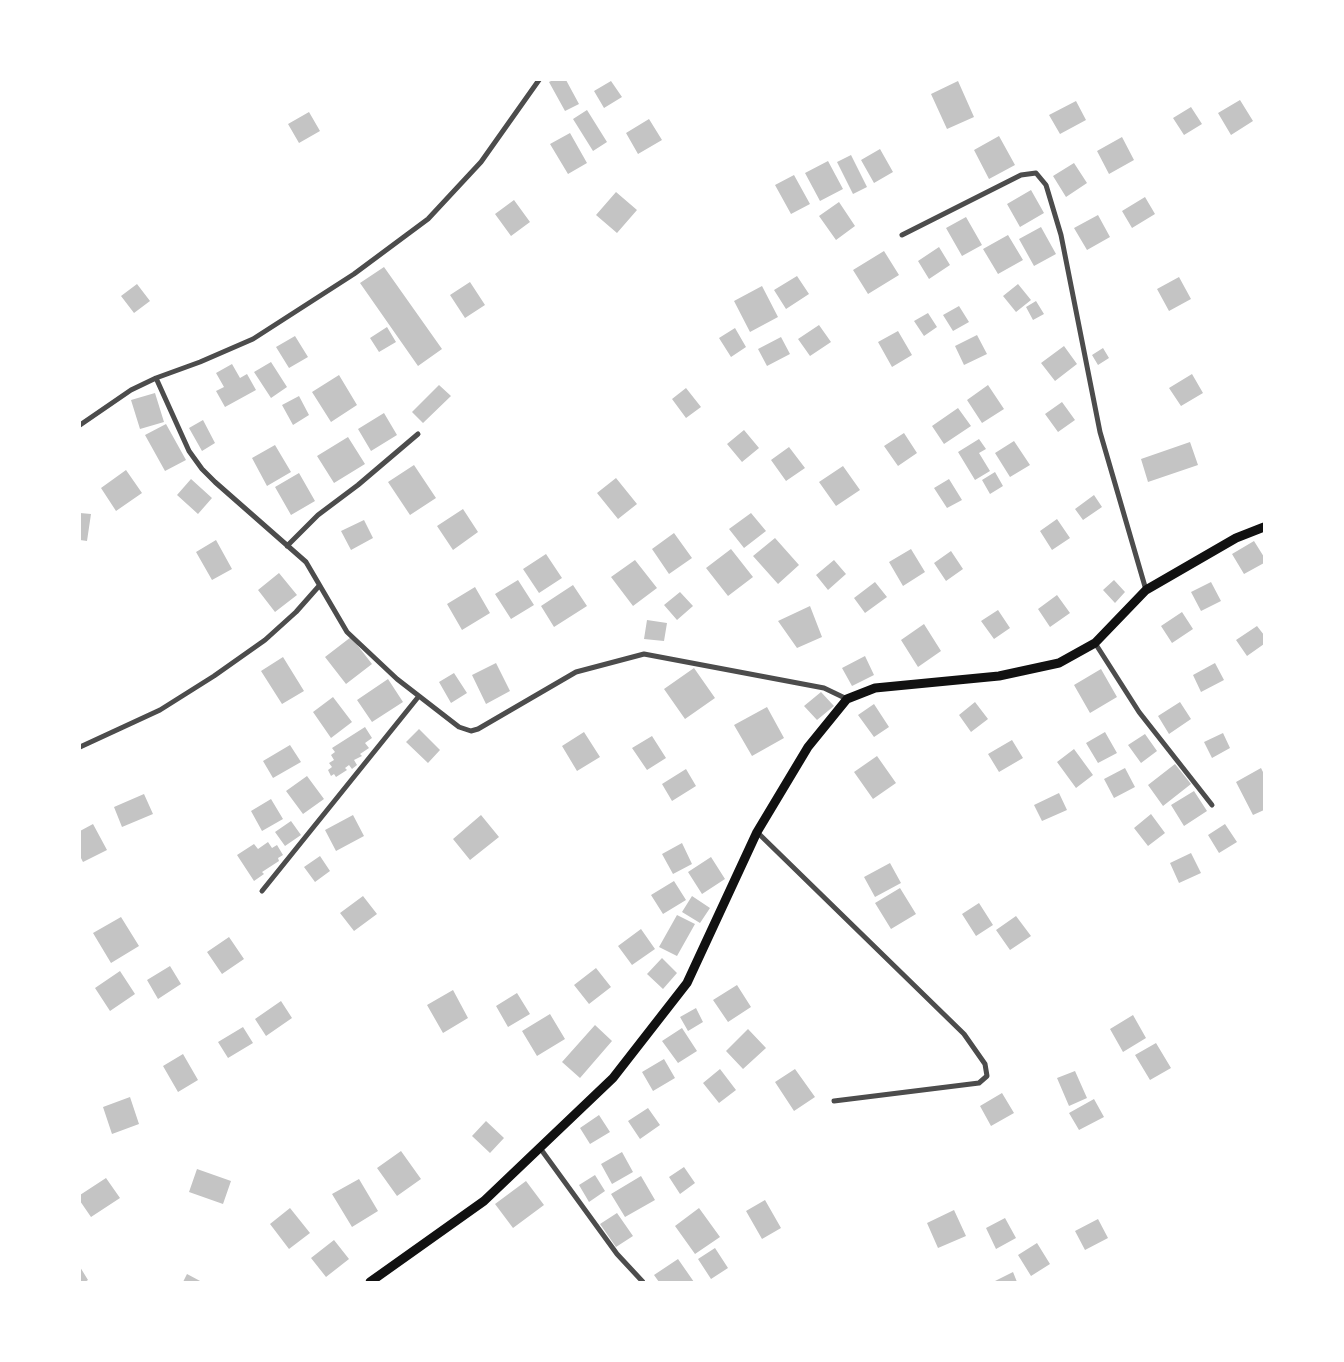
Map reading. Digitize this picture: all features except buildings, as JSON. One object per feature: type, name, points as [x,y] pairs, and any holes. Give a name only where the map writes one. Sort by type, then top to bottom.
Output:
[{"type":"main road","points":[[370,1282],[484,1201],[613,1078],[687,983],[757,832],[808,747],[847,700],[875,688],[999,676],[1060,663],[1095,643],[1146,590],[1236,538],[1264,527]]},
{"type":"street","points":[[80,425],[131,390],[253,339],[354,274],[428,219],[480,162],[538,80]]},
{"type":"street","points":[[902,235],[1022,175],[1036,173],[1046,185],[1061,235],[1100,432],[1146,590]]},
{"type":"street","points":[[156,378],[190,451],[202,469],[306,562],[347,632],[397,679],[459,727],[471,731],[478,729],[576,672],[644,654],[824,688],[847,700]]},
{"type":"street","points":[[287,546],[318,515],[358,485],[418,434]]},
{"type":"street","points":[[80,747],[160,710],[214,676],[265,640],[296,612],[319,586]]},
{"type":"street","points":[[1095,643],[1139,712],[1212,805]]},
{"type":"street","points":[[262,891],[419,696]]},
{"type":"street","points":[[757,832],[964,1034],[985,1064],[988,1076],[979,1083],[834,1101]]},
{"type":"street","points":[[540,1148],[617,1254],[643,1282]]}]
